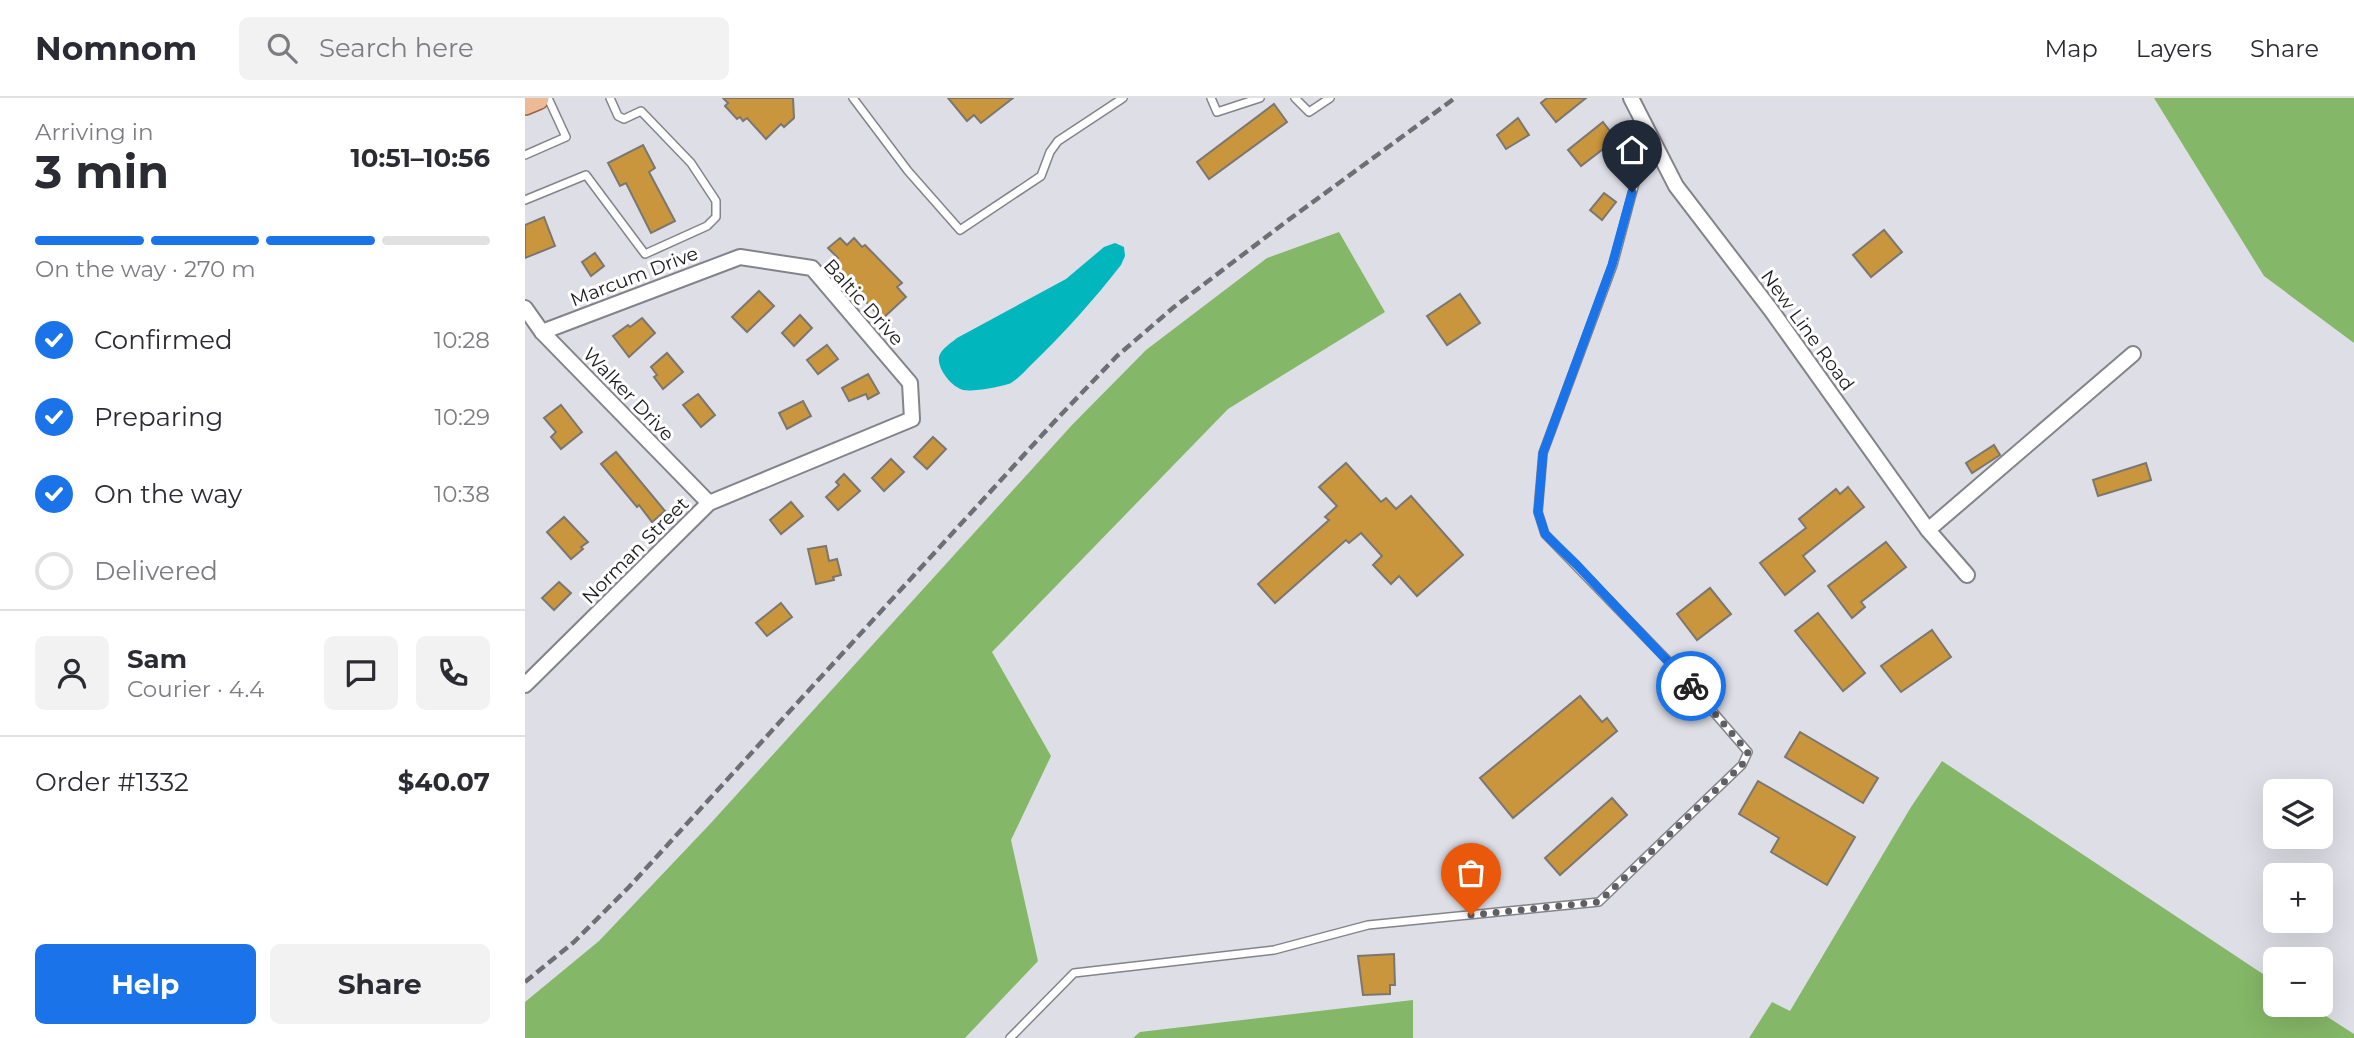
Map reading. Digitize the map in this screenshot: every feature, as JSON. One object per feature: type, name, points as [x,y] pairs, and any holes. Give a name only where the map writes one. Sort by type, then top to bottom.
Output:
[{"type":"main road","points":[[525,103],[537,98]]},
{"type":"street","name":"New Line Road","points":[[1631,98],[1676,186],[1771,310],[1929,530],[1967,575]]},
{"type":"street","name":"Marcum Drive","points":[[543,332],[740,257]]},
{"type":"street","name":"Baltic Drive","points":[[740,257],[812,268],[910,383]]},
{"type":"street","name":"Walker Drive","points":[[525,308],[543,332],[709,503]]},
{"type":"street","points":[[1929,530],[2133,354]]},
{"type":"street","name":"Norman Street","points":[[525,685],[709,503],[912,419],[910,383]]},
{"type":"lane","points":[[525,155],[566,137],[548,98]]},
{"type":"lane","points":[[525,200],[586,175],[645,254],[707,226],[716,216],[716,201],[691,163],[641,111],[624,118],[618,116],[610,98]]},
{"type":"lane","points":[[853,98],[908,171],[960,230],[1041,176],[1050,152],[1058,141],[1123,98]]},
{"type":"lane","points":[[1211,98],[1217,112],[1260,98]]},
{"type":"lane","points":[[1295,98],[1309,112],[1330,98]]},
{"type":"lane","points":[[1010,1038],[1074,973],[1274,950],[1368,925],[1599,902],[1742,765],[1748,752],[1677,670],[1545,534],[1538,512],[1543,453],[1612,265],[1639,168],[1643,120]]},
{"type":"green space","points":[[2154,98],[2354,98],[2354,343],[2264,276]]},
{"type":"green space","points":[[1339,232],[1385,312],[1228,409],[992,652],[1051,756],[1011,840],[1038,961],[965,1038],[525,1038],[525,1002],[599,941],[710,824],[1072,425],[1146,350],[1267,258]]},
{"type":"green space","points":[[1942,761],[2263,974],[2263,1017],[2328,1017],[2354,1034],[2354,1038],[1749,1038],[1772,1002],[1790,1011],[1911,807]]},
{"type":"green space","points":[[1413,1000],[1413,1038],[1133,1038],[1140,1032]]},
{"type":"water","points":[[1115,243],[1124,247],[1125,256],[1121,265],[1054,342],[1011,383],[980,390],[963,390],[946,377],[940,367],[939,357],[949,344],[1066,279],[1104,247]]},
{"type":"building","points":[[723,98],[793,98],[794,118],[784,127],[781,124],[766,139],[747,118],[743,121],[740,117],[737,119],[725,106],[728,103]]},
{"type":"building","points":[[948,98],[1013,98],[981,123],[974,115],[967,121]]},
{"type":"building","points":[[1547,98],[1586,98],[1556,122],[1541,103]]},
{"type":"building","points":[[1274,104],[1287,122],[1209,179],[1197,162]]},
{"type":"building","points":[[1518,118],[1529,135],[1506,149],[1497,135]]},
{"type":"building","points":[[1603,122],[1616,139],[1581,166],[1568,150]]},
{"type":"building","points":[[643,145],[655,168],[649,172],[675,221],[651,233],[626,183],[620,186],[608,163]]},
{"type":"building","points":[[1604,193],[1616,202],[1602,220],[1590,210]]},
{"type":"building","points":[[544,217],[555,246],[525,258],[525,225]]},
{"type":"building","points":[[1884,230],[1902,252],[1871,277],[1853,255]]},
{"type":"building","points":[[840,238],[847,245],[854,238],[862,247],[865,245],[902,283],[897,287],[906,297],[882,319],[831,264],[838,258],[828,248]]},
{"type":"building","points":[[595,253],[604,266],[591,276],[582,262]]},
{"type":"building","points":[[759,291],[774,306],[747,332],[732,317]]},
{"type":"building","points":[[1460,294],[1480,323],[1447,345],[1427,316]]},
{"type":"building","points":[[800,315],[812,328],[794,346],[782,333]]},
{"type":"building","points":[[642,318],[655,333],[629,357],[613,336]]},
{"type":"building","points":[[827,345],[838,359],[818,374],[807,360]]},
{"type":"building","points":[[667,353],[683,372],[663,389],[654,377],[657,375],[651,367]]},
{"type":"building","points":[[868,374],[879,393],[868,399],[866,394],[849,401],[842,388]]},
{"type":"building","points":[[698,394],[715,415],[701,427],[683,405]]},
{"type":"building","points":[[803,401],[811,416],[787,429],[779,413]]},
{"type":"building","points":[[561,405],[582,432],[561,449],[551,437],[556,432],[544,418]]},
{"type":"building","points":[[933,437],[946,449],[927,469],[914,457]]},
{"type":"building","points":[[1994,445],[2000,455],[1972,473],[1966,463]]},
{"type":"building","points":[[616,452],[665,511],[652,522],[601,464]]},
{"type":"building","points":[[891,459],[904,472],[884,491],[872,478]]},
{"type":"building","points":[[1346,463],[1381,502],[1386,498],[1396,509],[1411,496],[1463,555],[1417,596],[1399,576],[1391,584],[1373,565],[1382,556],[1361,533],[1349,543],[1346,540],[1275,603],[1258,584],[1329,520],[1325,517],[1337,506],[1319,487]]},
{"type":"building","points":[[2146,463],[2151,480],[2098,496],[2093,480]]},
{"type":"building","points":[[844,474],[860,491],[838,510],[826,497],[839,485],[836,482]]},
{"type":"building","points":[[1848,487],[1864,507],[1803,556],[1815,571],[1785,595],[1760,563],[1806,528],[1799,519],[1836,489],[1840,494]]},
{"type":"building","points":[[791,502],[803,516],[781,534],[770,520]]},
{"type":"building","points":[[564,517],[588,542],[571,559],[547,532]]},
{"type":"building","points":[[1886,542],[1906,567],[1861,602],[1865,607],[1852,618],[1828,586]]},
{"type":"building","points":[[826,546],[829,561],[837,559],[841,575],[833,577],[834,580],[816,584],[808,549]]},
{"type":"building","points":[[559,582],[571,593],[554,610],[542,598]]},
{"type":"building","points":[[1710,588],[1731,614],[1697,640],[1677,614]]},
{"type":"building","points":[[781,603],[792,617],[767,636],[756,623]]},
{"type":"building","points":[[1818,613],[1865,673],[1843,691],[1795,631]]},
{"type":"building","points":[[1932,630],[1951,657],[1901,692],[1881,666]]},
{"type":"building","points":[[1580,696],[1602,722],[1607,718],[1617,731],[1513,818],[1480,778]]},
{"type":"building","points":[[1800,732],[1878,778],[1863,803],[1785,757]]},
{"type":"building","points":[[1758,781],[1855,837],[1827,885],[1771,852],[1779,838],[1739,814]]},
{"type":"building","points":[[1612,798],[1627,815],[1560,875],[1545,858]]},
{"type":"building","points":[[1394,954],[1395,985],[1390,985],[1390,994],[1363,995],[1358,956]]},
{"type":"railway","points":[[525,982],[574,942],[629,887],[1117,356],[1174,307],[1455,98]]},
{"type":"way so far","points":[[1471,915],[1599,902],[1742,765],[1748,752],[1691,686]]},
{"type":"route","points":[[1632,192],[1612,265],[1543,453],[1538,512],[1545,534],[1691,686]]}]
